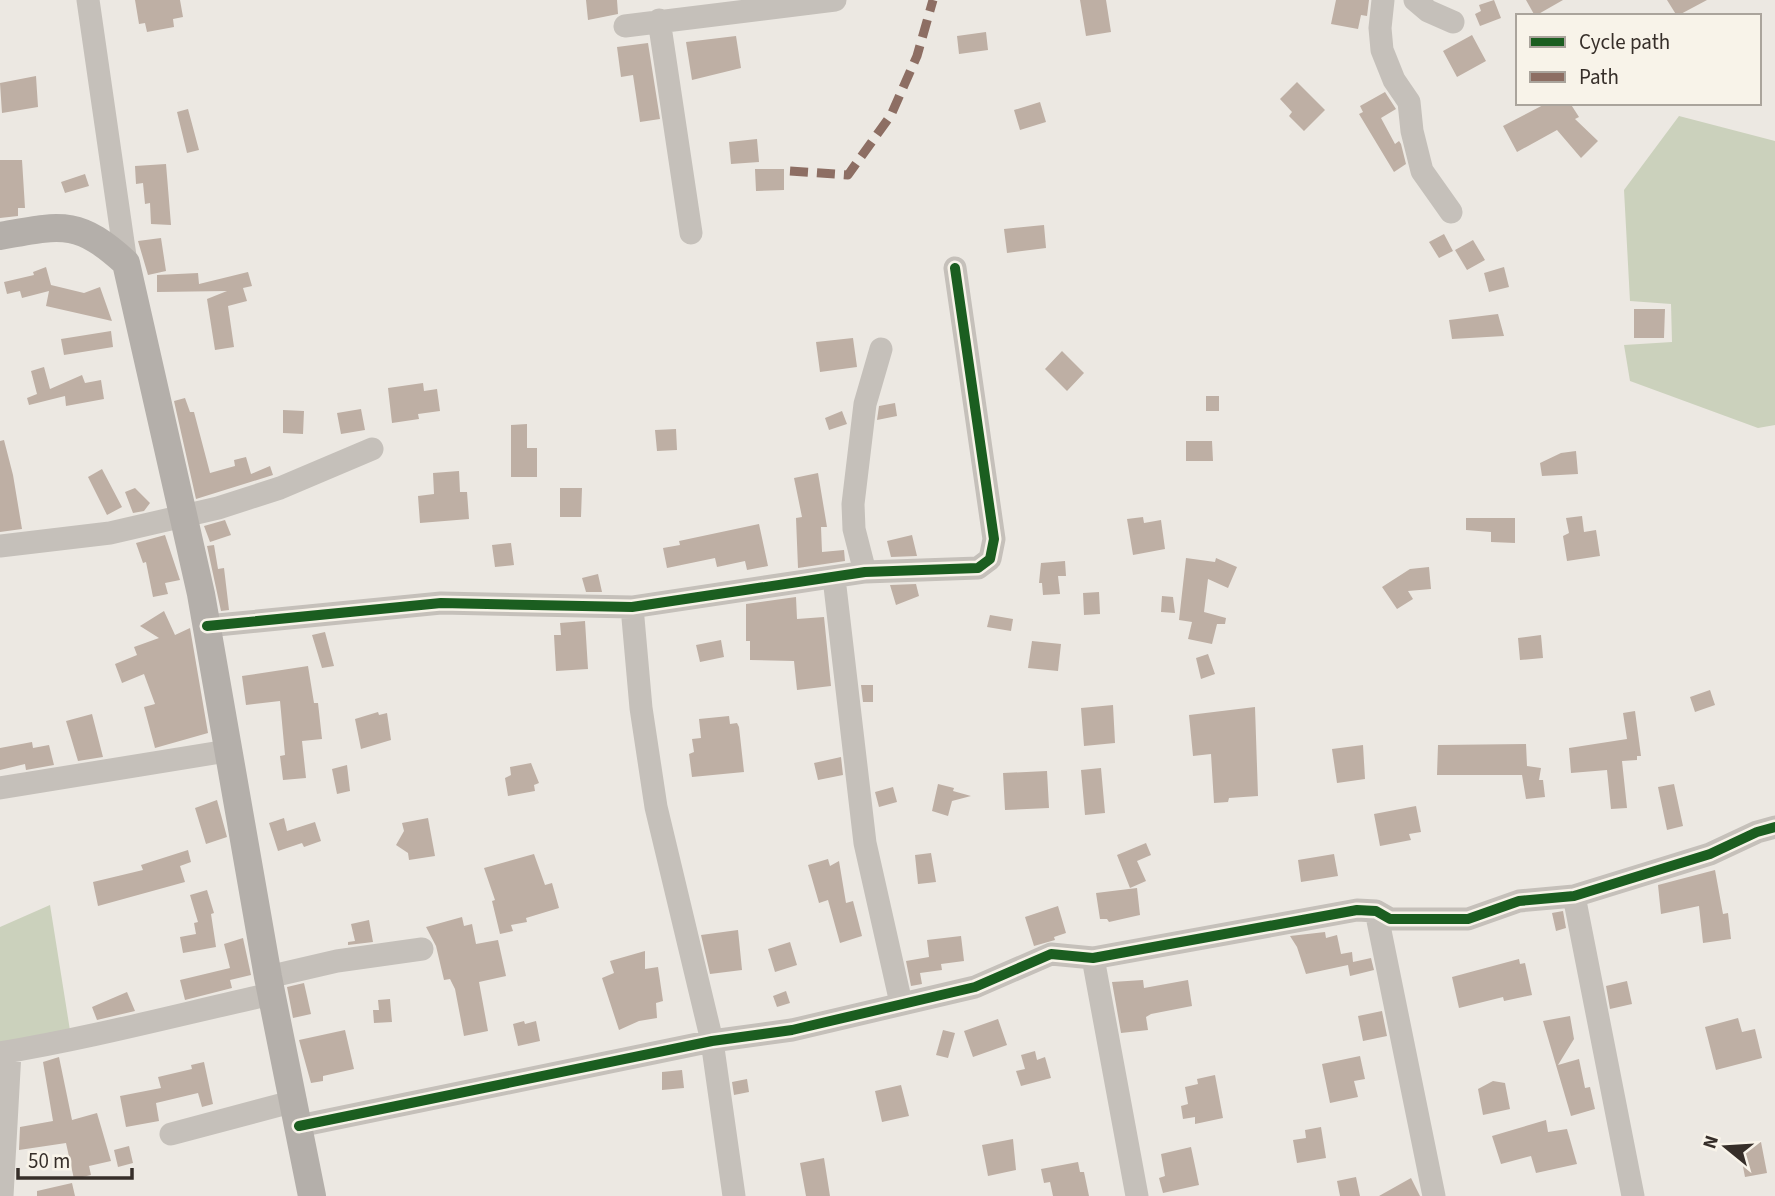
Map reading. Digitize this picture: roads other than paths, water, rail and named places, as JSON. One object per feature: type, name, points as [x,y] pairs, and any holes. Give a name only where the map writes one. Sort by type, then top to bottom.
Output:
[{"type":"main road","points":[[0,236],[68,227],[99,238],[125,263],[206,626],[226,751],[312,1196]]},
{"type":"street","points":[[88,0],[125,263]]},
{"type":"street","points":[[625,26],[715,7],[835,0]]},
{"type":"street","points":[[1383,0],[1380,28],[1382,50],[1394,80],[1409,102],[1412,131],[1422,171],[1451,212]]},
{"type":"street","points":[[1415,0],[1428,11],[1452,22]]},
{"type":"street","points":[[659,20],[691,233]]},
{"type":"street","points":[[206,626],[441,603],[632,607],[723,591],[865,572],[978,568],[990,559],[994,539],[955,268]]},
{"type":"street","points":[[865,572],[854,529],[853,505],[865,404],[881,349]]},
{"type":"street","points":[[0,546],[110,533],[182,517],[281,488],[372,449]]},
{"type":"street","points":[[834,578],[865,843],[901,1003]]},
{"type":"street","points":[[632,607],[641,708],[656,807],[712,1041],[734,1196]]},
{"type":"street","points":[[0,788],[226,751]]},
{"type":"street","points":[[171,1134],[712,1041],[792,1030],[975,987],[1051,954],[1093,958],[1357,910],[1376,911],[1390,919],[1468,919],[1518,901],[1574,896],[1710,854],[1757,832],[1775,827]]},
{"type":"street","points":[[1574,896],[1633,1196]]},
{"type":"street","points":[[1376,911],[1434,1196]]},
{"type":"street","points":[[2,1196],[5,1052],[73,1041],[270,986],[337,961],[422,949]]},
{"type":"street","points":[[1093,958],[1137,1196]]}]
